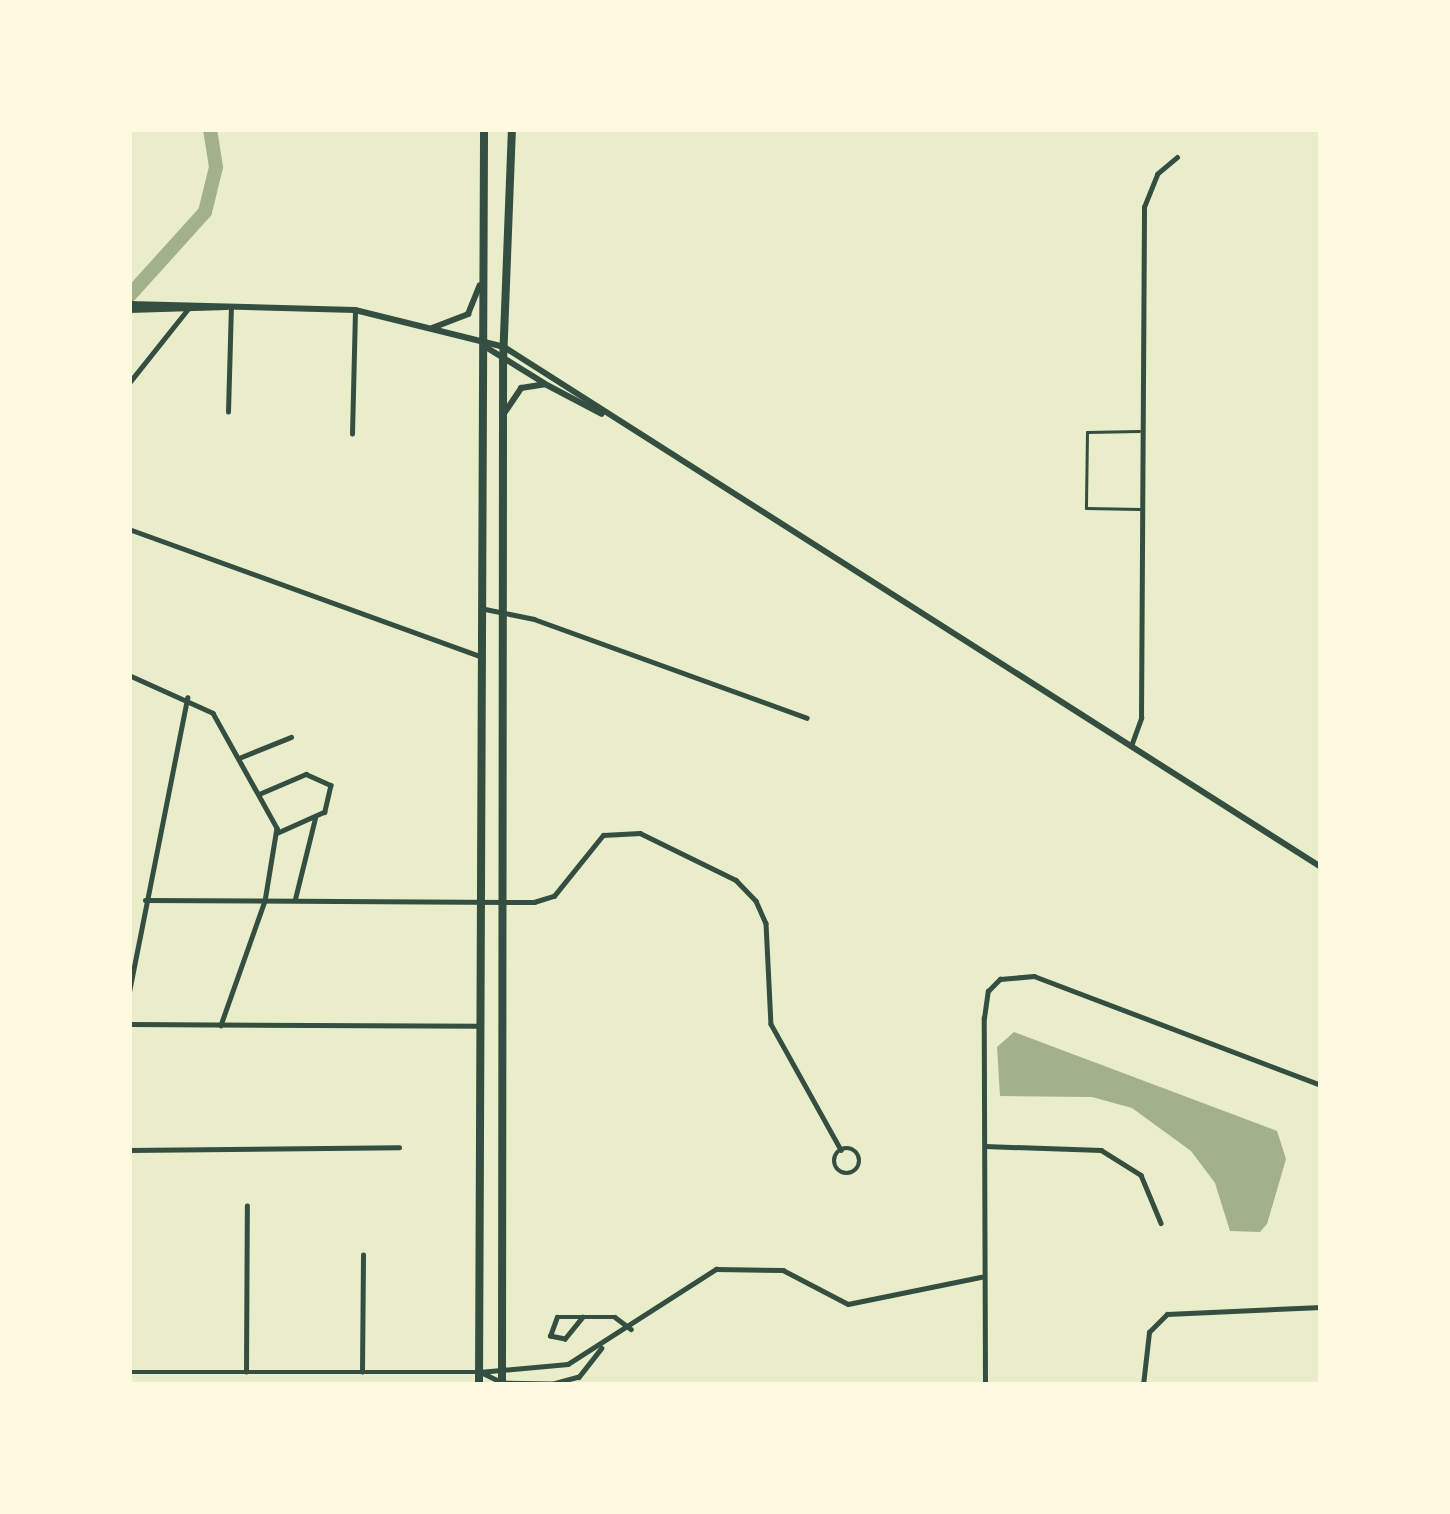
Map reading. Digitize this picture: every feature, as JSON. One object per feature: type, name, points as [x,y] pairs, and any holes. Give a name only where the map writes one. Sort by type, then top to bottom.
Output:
[{"type":"main road","points":[[479,1385],[484,129]]},
{"type":"main road","points":[[502,1384],[503,362],[512,129]]},
{"type":"street","points":[[1131,746],[1142,718],[1144,207],[1157,174],[1177,157]]},
{"type":"street","points":[[425,328],[468,314],[482,276]]},
{"type":"street","points":[[134,307],[231,307]]},
{"type":"street","points":[[134,307],[355,310],[504,347],[1321,867]]},
{"type":"street","points":[[228,412],[231,307]]},
{"type":"street","points":[[129,383],[187,310]]},
{"type":"street","points":[[352,434],[355,310]]},
{"type":"street","points":[[481,344],[503,362],[613,419]]},
{"type":"street","points":[[503,416],[520,388],[545,384]]},
{"type":"street","points":[[129,529],[480,656]]},
{"type":"street","points":[[480,608],[503,611],[807,718]]},
{"type":"street","points":[[129,674],[188,696],[213,713],[278,832],[265,901],[220,1025]]},
{"type":"street","points":[[129,992],[188,696]]},
{"type":"street","points":[[239,758],[291,736]]},
{"type":"street","points":[[259,794],[318,775],[333,794],[315,818],[294,901]]},
{"type":"street","points":[[278,832],[315,818]]},
{"type":"street","points":[[145,900],[479,902],[554,896],[603,835],[620,829],[736,880],[766,923],[771,1024],[841,1150],[859,1155],[853,1173],[835,1166],[841,1150]]},
{"type":"street","points":[[985,1385],[981,1277],[988,991],[1017,974],[1321,1085]]},
{"type":"street","points":[[129,1024],[478,1027]]},
{"type":"street","points":[[985,1146],[1101,1150],[1141,1175],[1161,1223]]},
{"type":"street","points":[[129,1150],[399,1147]]},
{"type":"street","points":[[246,1372],[247,1206]]},
{"type":"street","points":[[362,1372],[363,1255]]},
{"type":"street","points":[[129,1372],[552,1368],[602,1348],[716,1269],[783,1270],[848,1304],[981,1277]]},
{"type":"street","points":[[1143,1385],[1149,1331],[1172,1312],[1321,1307]]},
{"type":"street","points":[[583,1317],[565,1339],[550,1336],[551,1320],[583,1317],[620,1318],[631,1329]]},
{"type":"street","points":[[479,1372],[502,1384],[552,1384],[579,1377],[602,1348]]},
{"type":"street","points":[[552,1368],[552,1384]]},
{"type":"lane","points":[[1141,430],[1087,432],[1087,508],[1142,509]]},
{"type":"lane","points":[[362,1372],[363,1383]]},
{"type":"shaded area","points":[[1014,1032],[1277,1131],[1286,1159],[1267,1224],[1260,1232],[1230,1231],[1215,1183],[1191,1151],[1132,1108],[1092,1097],[1000,1096],[997,1047]]},
{"type":"waterway","points":[[129,296],[205,212],[216,167],[210,129]]}]
